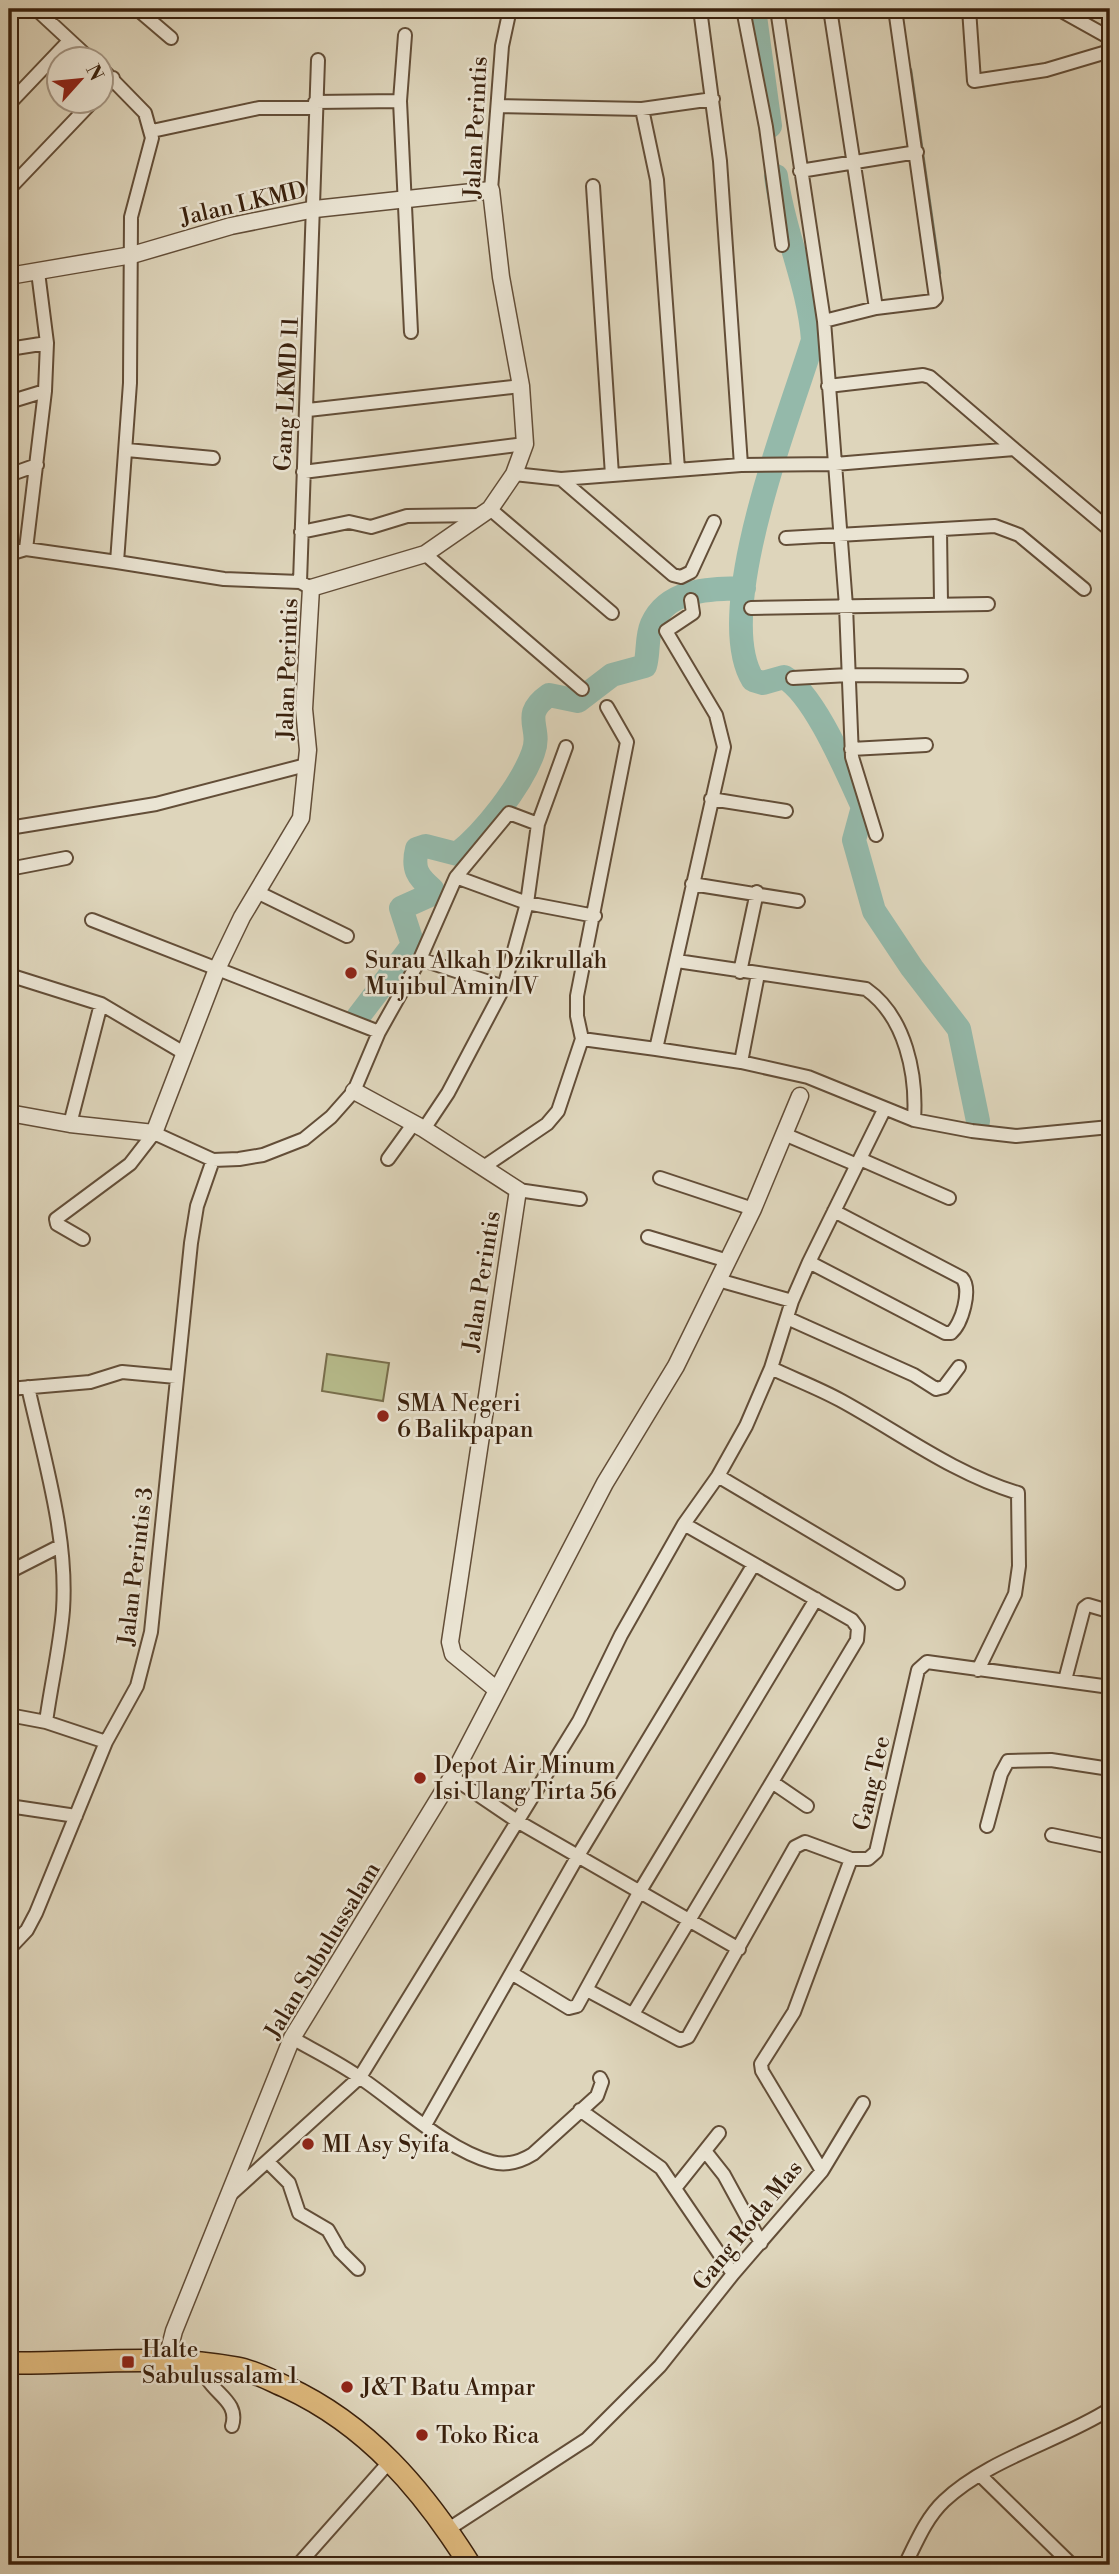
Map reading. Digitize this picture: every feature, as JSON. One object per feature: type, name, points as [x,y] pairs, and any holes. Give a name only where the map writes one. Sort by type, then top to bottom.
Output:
[{"type":"highway","points":[[9,2363],[203,2363],[240,2368],[303,2395],[369,2441],[391,2460],[447,2530],[470,2565]]},
{"type":"street","points":[[36,9],[75,46]]},
{"type":"street","points":[[47,19],[58,9]]},
{"type":"street","points":[[137,9],[171,38]]},
{"type":"street","name":"Jalan Perintis","points":[[83,1239],[57,1224],[56,1219],[130,1164],[154,1133],[217,970],[257,891],[301,818],[306,765],[305,585],[425,554],[486,512],[514,474],[525,444],[521,386],[501,277],[491,190],[502,46],[510,9]]},
{"type":"street","points":[[700,9],[720,161],[741,465]]},
{"type":"street","points":[[743,9],[766,127],[782,245]]},
{"type":"street","points":[[777,9],[824,321],[846,606],[851,749],[876,835]]},
{"type":"street","points":[[830,9],[876,308]]},
{"type":"street","points":[[824,321],[876,308],[933,301],[936,298],[895,9]]},
{"type":"street","points":[[969,9],[974,81],[1046,70],[1110,51]]},
{"type":"street","points":[[1058,9],[1110,38]]},
{"type":"street","points":[[1080,22],[1086,9]]},
{"type":"street","points":[[405,35],[400,101],[411,332]]},
{"type":"street","points":[[9,104],[69,41]]},
{"type":"street","name":"Gang LKMD 11","points":[[305,585],[301,533],[308,410],[318,60]]},
{"type":"street","points":[[116,81],[145,113],[152,131],[131,216],[127,450],[117,562]]},
{"type":"street","points":[[498,106],[642,109],[713,99]]},
{"type":"street","points":[[152,131],[259,108],[400,101]]},
{"type":"street","points":[[642,109],[657,180],[678,469]]},
{"type":"street","points":[[9,189],[79,116]]},
{"type":"street","points":[[800,171],[916,152]]},
{"type":"street","points":[[593,186],[611,475]]},
{"type":"street","name":"Jalan LKMD","points":[[9,276],[132,254],[231,226],[315,209],[491,190]]},
{"type":"street","points":[[26,549],[45,391],[47,343],[38,272]]},
{"type":"street","points":[[9,349],[47,343]]},
{"type":"street","points":[[828,386],[930,377],[1110,530]]},
{"type":"street","points":[[308,410],[521,386]]},
{"type":"street","points":[[9,402],[45,391]]},
{"type":"street","points":[[303,472],[525,444]]},
{"type":"street","points":[[514,474],[561,479],[741,465],[835,464],[1014,449]]},
{"type":"street","points":[[127,450],[213,458]]},
{"type":"street","points":[[9,475],[37,465]]},
{"type":"street","points":[[561,479],[673,575],[681,577],[691,572],[714,522]]},
{"type":"street","points":[[301,533],[349,522],[371,527],[407,516],[486,512],[612,613]]},
{"type":"street","points":[[786,538],[995,526],[1007,528],[1084,589]]},
{"type":"street","points":[[940,530],[941,603]]},
{"type":"street","points":[[9,554],[26,549],[224,579],[305,585]]},
{"type":"street","points":[[425,554],[582,689]]},
{"type":"street","points":[[656,1049],[724,747],[722,730],[666,631],[693,613],[691,600]]},
{"type":"street","points":[[751,608],[988,604]]},
{"type":"street","points":[[793,678],[849,675],[961,676]]},
{"type":"street","points":[[485,1166],[547,1124],[558,1111],[582,1039],[577,1016],[577,996],[595,916],[627,742],[607,707]]},
{"type":"street","points":[[851,749],[926,745]]},
{"type":"street","points":[[388,1159],[448,1093],[504,987],[527,903],[538,824],[566,747]]},
{"type":"street","points":[[9,828],[156,804],[306,765]]},
{"type":"street","points":[[711,799],[786,811]]},
{"type":"street","points":[[9,1113],[70,1124],[154,1133],[213,1160],[263,1155],[304,1139],[331,1117],[355,1091],[379,1032],[420,959],[456,877],[509,813],[538,824]]},
{"type":"street","points":[[9,869],[66,858]]},
{"type":"street","points":[[456,877],[527,903],[595,916]]},
{"type":"street","points":[[692,884],[757,892],[799,901]]},
{"type":"street","points":[[257,891],[347,936]]},
{"type":"street","points":[[740,972],[757,892]]},
{"type":"street","points":[[92,920],[379,1032]]},
{"type":"street","points":[[420,959],[504,987]]},
{"type":"street","points":[[677,961],[866,989],[879,998],[913,1066],[916,1091],[914,1120]]},
{"type":"street","points":[[741,1062],[758,974]]},
{"type":"street","points":[[9,975],[102,1004],[184,1053]]},
{"type":"street","points":[[70,1124],[102,1004]]},
{"type":"street","points":[[582,1039],[741,1062],[808,1077],[914,1120],[1016,1136],[1110,1127]]},
{"type":"street","name":"Jalan Perintis","points":[[355,1091],[485,1166],[518,1190],[450,1642],[453,1654],[497,1690]]},
{"type":"street","name":"Jalan Subulussalam","points":[[166,2362],[174,2330],[292,2038],[452,1777],[605,1483],[676,1366],[754,1209],[800,1096]]},
{"type":"street","points":[[231,2194],[359,2077],[579,1721],[621,1634],[684,1524],[718,1476],[746,1426],[771,1368],[792,1301],[809,1262],[884,1110]]},
{"type":"street","points":[[784,1134],[949,1198]]},
{"type":"street","name":"Jalan Perintis 3","points":[[9,1949],[27,1930],[36,1913],[106,1742],[137,1686],[151,1632],[176,1377],[197,1206],[213,1160]]},
{"type":"street","points":[[660,1178],[754,1209]]},
{"type":"street","points":[[518,1190],[580,1199]]},
{"type":"street","points":[[809,1262],[945,1333],[951,1333],[957,1328],[968,1293],[968,1285],[962,1278],[834,1211]]},
{"type":"street","points":[[648,1237],[728,1261]]},
{"type":"street","points":[[718,1280],[792,1301]]},
{"type":"street","points":[[787,1318],[914,1375],[936,1389],[944,1387],[959,1367]]},
{"type":"street","points":[[771,1368],[839,1399],[913,1445],[988,1483],[1018,1493],[1019,1566],[1015,1594],[978,1670]]},
{"type":"street","points":[[9,1389],[90,1382],[122,1372],[176,1377]]},
{"type":"street","points":[[29,1387],[50,1482],[60,1546],[63,1610],[46,1722]]},
{"type":"street","points":[[718,1476],[898,1583]]},
{"type":"street","points":[[633,2014],[857,1640],[858,1628],[852,1620],[684,1524]]},
{"type":"street","points":[[9,1572],[60,1546]]},
{"type":"street","points":[[425,2125],[579,1854],[754,1564]]},
{"type":"street","points":[[513,1974],[569,2008],[577,2006],[640,1891],[816,1599]]},
{"type":"street","points":[[1065,1680],[1084,1608],[1088,1605],[1105,1611]]},
{"type":"street","name":"Gang Tee","points":[[587,1990],[680,2040],[688,2037],[799,1843],[805,1842],[851,1859],[868,1859],[876,1852],[921,1665],[927,1662],[1110,1687]]},
{"type":"street","points":[[9,1715],[46,1722],[106,1742]]},
{"type":"street","points":[[987,1826],[1001,1774],[1008,1761],[1051,1760],[1110,1769]]},
{"type":"street","points":[[452,1777],[517,1821],[579,1854],[739,1950]]},
{"type":"street","points":[[772,1782],[807,1806]]},
{"type":"street","points":[[9,1806],[76,1816]]},
{"type":"street","points":[[1052,1835],[1110,1847]]},
{"type":"street","name":"Gang Roda Mas","points":[[447,2530],[587,2439],[660,2366],[733,2274],[822,2171],[762,2071],[761,2064],[794,2012],[851,1859]]},
{"type":"street","points":[[292,2038],[359,2077],[425,2125],[477,2157],[509,2164],[533,2154],[597,2096],[602,2082],[600,2078]]},
{"type":"street","points":[[822,2171],[863,2103]]},
{"type":"street","points":[[580,2110],[650,2157],[676,2187],[733,2274]]},
{"type":"street","points":[[676,2187],[719,2133]]},
{"type":"street","points":[[705,2151],[720,2168],[761,2243]]},
{"type":"street","points":[[268,2162],[289,2183],[299,2213],[328,2230],[340,2251],[358,2269]]},
{"type":"street","points":[[203,2363],[206,2380],[233,2407],[236,2414],[232,2426]]},
{"type":"street","points":[[905,2565],[929,2519],[945,2500],[1043,2441],[1087,2424],[1110,2409]]},
{"type":"street","points":[[298,2565],[391,2460]]},
{"type":"street","points":[[981,2476],[1072,2565]]},
{"type":"green space","points":[[327,1354],[389,1363],[383,1401],[322,1391]]},
{"type":"waterway","points":[[754,9],[770,126]]},
{"type":"waterway","points":[[910,70],[939,273]]},
{"type":"waterway","points":[[776,176],[784,217],[807,299],[813,340],[773,463],[747,562],[741,609],[743,649],[753,680],[763,683],[784,677],[796,686],[818,717],[839,756],[863,807],[854,840],[874,911],[912,968],[959,1029],[978,1121]]},
{"type":"waterway","points":[[358,1017],[413,945],[401,908],[430,895],[432,889],[417,872],[417,849],[426,846],[457,854],[490,822],[520,780],[533,753],[533,716],[540,702],[549,695],[578,701],[612,675],[645,666],[652,624],[668,603],[705,590],[744,588]]},
{"type":"place","name":"Surau Alkah Dzikrullah Mujibul Amin IV","points":[[351,973]]},
{"type":"place","name":"SMA Negeri 6 Balikpapan","points":[[383,1416]]},
{"type":"place","name":"Depot Air Minum Isi Ulang Tirta 56","points":[[420,1778]]},
{"type":"place","name":"MI Asy Syifa","points":[[308,2144]]},
{"type":"place","name":"Halte Sabulussalam 1","points":[[128,2362]]},
{"type":"place","name":"J&T Batu Ampar","points":[[347,2387]]},
{"type":"place","name":"Toko Rica","points":[[422,2435]]}]
